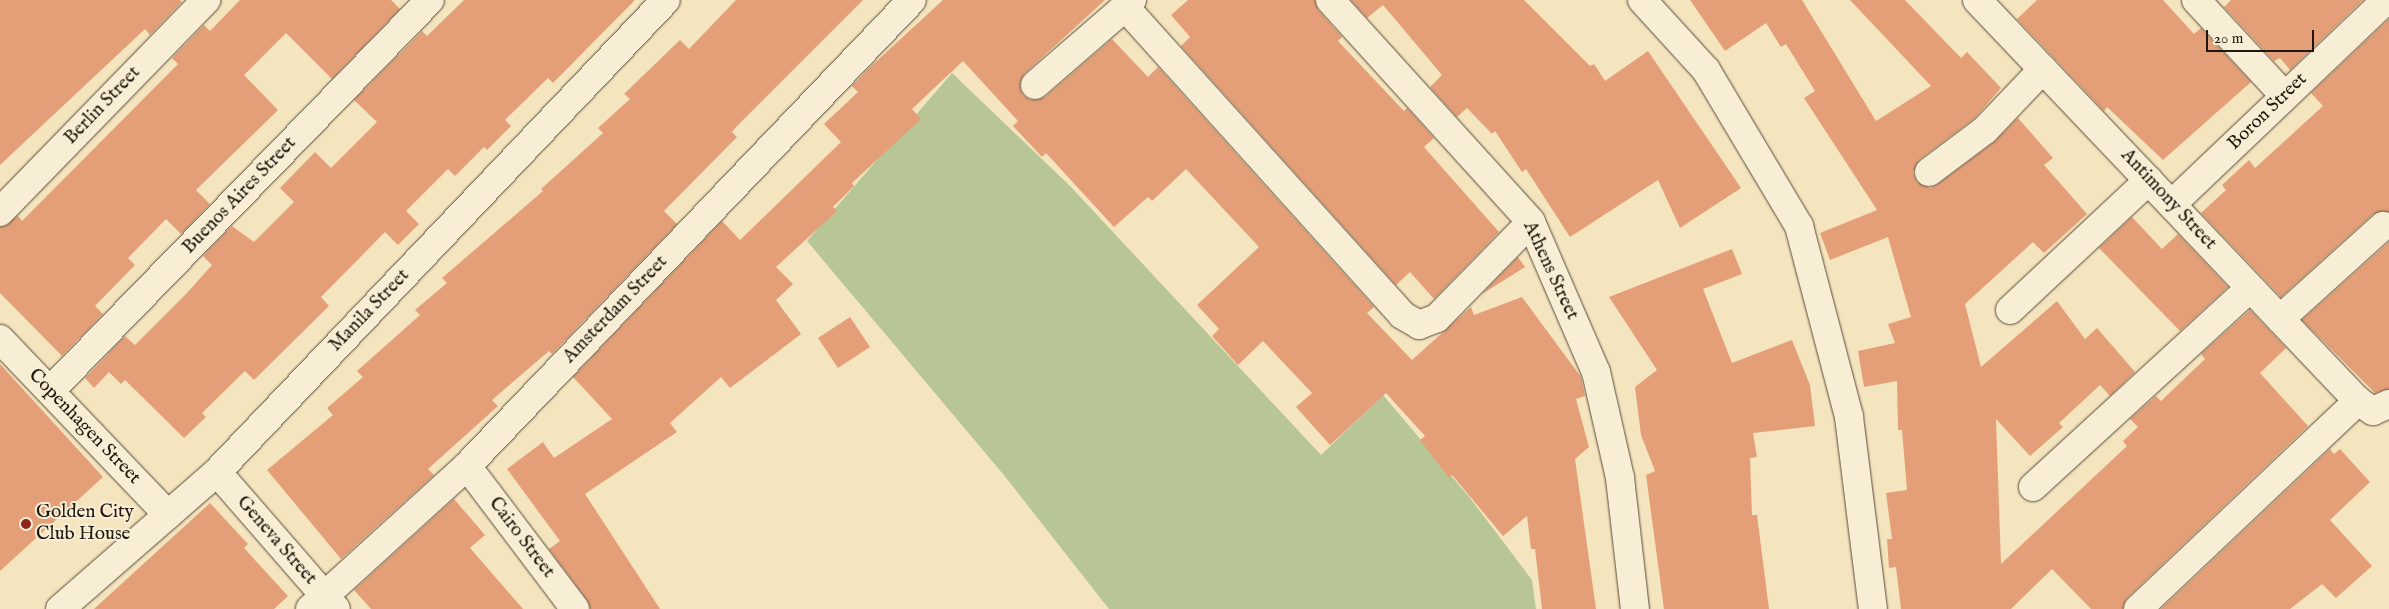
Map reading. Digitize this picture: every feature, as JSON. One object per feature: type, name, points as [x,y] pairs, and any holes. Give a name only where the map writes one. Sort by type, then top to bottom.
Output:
[{"type":"street","name":"Berlin Street","points":[[0,212],[206,0]]},
{"type":"street","name":"Buenos Aires Street","points":[[50,391],[430,0]]},
{"type":"street","name":"Manila Street","points":[[60,609],[217,472],[666,0]]},
{"type":"street","name":"Amsterdam Street","points":[[323,605],[467,466],[912,0]]},
{"type":"street","name":"Athens Street","points":[[1330,0],[1531,222],[1596,372],[1620,478],[1635,609]]},
{"type":"street","points":[[1642,0],[1706,70],[1798,226],[1849,417],[1873,609]]},
{"type":"street","name":"Antimony Street","points":[[1977,0],[2150,180],[2358,402]]},
{"type":"street","points":[[2196,0],[2284,95]]},
{"type":"street","name":"Boron Street","points":[[2172,204],[2284,95],[2386,0]]},
{"type":"street","points":[[1035,84],[1128,4],[1402,315],[1419,325],[1437,318],[1531,222]]},
{"type":"street","points":[[1928,172],[1985,130],[2042,69]]},
{"type":"street","points":[[2010,310],[2150,180]]},
{"type":"street","points":[[2280,319],[2383,226]]},
{"type":"street","points":[[2033,487],[2250,288]]},
{"type":"street","name":"Copenhagen Street","points":[[0,340],[168,514]]},
{"type":"street","points":[[2138,609],[2358,402],[2373,411],[2389,404]]},
{"type":"street","name":"Cairo Street","points":[[467,466],[575,609]]},
{"type":"street","name":"Geneva Street","points":[[217,472],[323,605]]},
{"type":"green space","points":[[952,73],[1070,186],[1321,455],[1383,395],[1470,498],[1532,580],[1536,609],[1109,609],[1003,474],[807,241]]},
{"type":"building","points":[[0,0],[180,0],[182,2],[150,35],[145,29],[0,165]]},
{"type":"building","points":[[240,0],[391,0],[400,9],[332,79],[286,33],[244,75],[278,110],[196,190],[210,204],[181,234],[166,219],[128,258],[135,265],[95,306],[103,314],[62,356],[0,293],[0,227],[18,216],[22,221],[178,64],[172,58],[204,25],[210,31]]},
{"type":"building","points":[[464,0],[635,0],[553,83],[548,78],[505,120],[511,126],[487,150],[484,147],[455,176],[448,169],[406,211],[419,224],[398,245],[385,232],[321,297],[329,306],[254,380],[245,371],[202,413],[206,417],[184,438],[125,380],[121,384],[109,372],[94,388],[85,378],[125,336],[135,345],[186,294],[212,265],[203,256],[232,226],[254,242],[294,202],[280,188],[315,152],[331,168],[377,122],[354,100],[422,31],[427,36]]},
{"type":"building","points":[[736,0],[863,0],[736,127],[732,132],[737,137],[664,211],[677,224],[552,354],[549,351],[492,400],[498,406],[428,469],[434,475],[341,559],[267,470],[333,415],[327,408],[363,377],[357,371],[420,315],[415,310],[447,283],[442,278],[543,191],[541,189],[603,133],[598,128],[630,99],[624,94],[680,40],[689,49]]},
{"type":"building","points":[[943,0],[1105,0],[1024,74],[1020,87],[1023,95],[1030,100],[1045,97],[1112,39],[1148,77],[1158,67],[1374,307],[1367,313],[1412,360],[1471,307],[1474,315],[1522,297],[1581,377],[1585,396],[1576,399],[1589,447],[1575,459],[1596,609],[1542,609],[1535,549],[1531,549],[1527,516],[1503,536],[1452,475],[1449,478],[1420,440],[1425,436],[1386,393],[1330,445],[1296,407],[1312,393],[1263,341],[1238,365],[1212,336],[1219,329],[1197,305],[1259,247],[1186,169],[1152,201],[1148,197],[1114,227],[1046,153],[1042,157],[1013,126],[1018,121],[963,61],[912,109],[921,119],[852,183],[854,186],[833,207],[837,211],[776,267],[793,284],[776,300],[801,334],[730,388],[721,377],[670,423],[677,432],[585,494],[660,609],[590,609],[587,600],[549,549],[560,541],[507,469],[543,442],[554,458],[612,419],[573,377],[722,221],[740,240],[841,142],[824,124],[858,92],[852,86],[868,69]]},
{"type":"building","points":[[1188,0],[1315,0],[1318,10],[1342,37],[1338,41],[1404,111],[1407,108],[1434,138],[1424,147],[1499,232],[1434,299],[1410,272],[1396,285],[1181,46],[1190,37],[1171,15]]},
{"type":"building","points":[[1351,0],[1524,0],[1590,66],[1594,64],[1605,81],[1648,51],[1741,188],[1680,228],[1658,180],[1570,237],[1526,169],[1522,172],[1495,131],[1492,134],[1467,108],[1457,117],[1430,87],[1442,75],[1383,5],[1367,18]]},
{"type":"building","points":[[1690,0],[1802,0],[1876,121],[1931,86],[1850,0],[1905,0],[1961,58],[1967,52],[2001,88],[1975,118],[1919,160],[1913,173],[1917,182],[1930,188],[1938,184],[1994,142],[2018,118],[2053,158],[2044,165],[2087,214],[2044,253],[2033,242],[1965,304],[1981,367],[2057,301],[2085,339],[2097,328],[2135,372],[2110,396],[2100,385],[2059,423],[2063,427],[2030,456],[1996,419],[2001,564],[2127,446],[2123,441],[2138,427],[2130,419],[2156,396],[2161,401],[2205,359],[2201,354],[2250,310],[2286,348],[2260,373],[2308,426],[2127,598],[2123,609],[2091,609],[2052,569],[2011,609],[1901,609],[1896,567],[1889,568],[1887,539],[1892,539],[1886,493],[1907,490],[1902,430],[1898,430],[1897,381],[1864,387],[1858,351],[1895,343],[1888,324],[1911,317],[1888,237],[1830,260],[1820,233],[1877,210],[1804,98],[1815,91],[1786,44],[1781,47],[1766,23],[1725,51]]},
{"type":"building","points":[[2037,0],[2163,0],[2194,34],[2201,28],[2251,82],[2163,160],[2107,107],[2104,111],[2017,19]]},
{"type":"building","points":[[2231,0],[2363,0],[2290,70],[2280,58],[2274,61],[2224,7]]},
{"type":"building","points":[[2389,19],[2389,212],[2373,214],[2281,297],[2201,213],[2226,190],[2222,185],[2249,160],[2255,168],[2323,106],[2311,93]]},
{"type":"building","points":[[2132,217],[2162,249],[2178,234],[2228,287],[2180,331],[2099,248]]},
{"type":"building","points":[[2389,242],[2389,389],[2375,393],[2302,320]]},
{"type":"building","points":[[1732,249],[1742,274],[1703,289],[1732,363],[1792,340],[1810,385],[1815,426],[1753,433],[1757,457],[1750,458],[1752,515],[1757,515],[1769,609],[1664,609],[1646,475],[1655,471],[1641,435],[1635,387],[1657,370],[1609,297]]},
{"type":"building","points":[[1518,257],[1525,267],[1482,294]]},
{"type":"building","points":[[850,317],[870,347],[838,368],[818,338]]},
{"type":"building","name":"Golden City Club House","points":[[0,364],[103,477],[0,571]]},
{"type":"building","points":[[2330,449],[2334,454],[2340,449],[2370,482],[2330,520],[2372,566],[2336,598],[2322,584],[2290,609],[2161,609]]},
{"type":"building","points":[[454,499],[485,535],[470,548],[523,609],[371,609],[354,590]]},
{"type":"building","points":[[210,503],[248,544],[244,548],[288,596],[274,609],[94,609]]},
{"type":"place","name":"Golden City Club House","points":[[26,524]]}]
